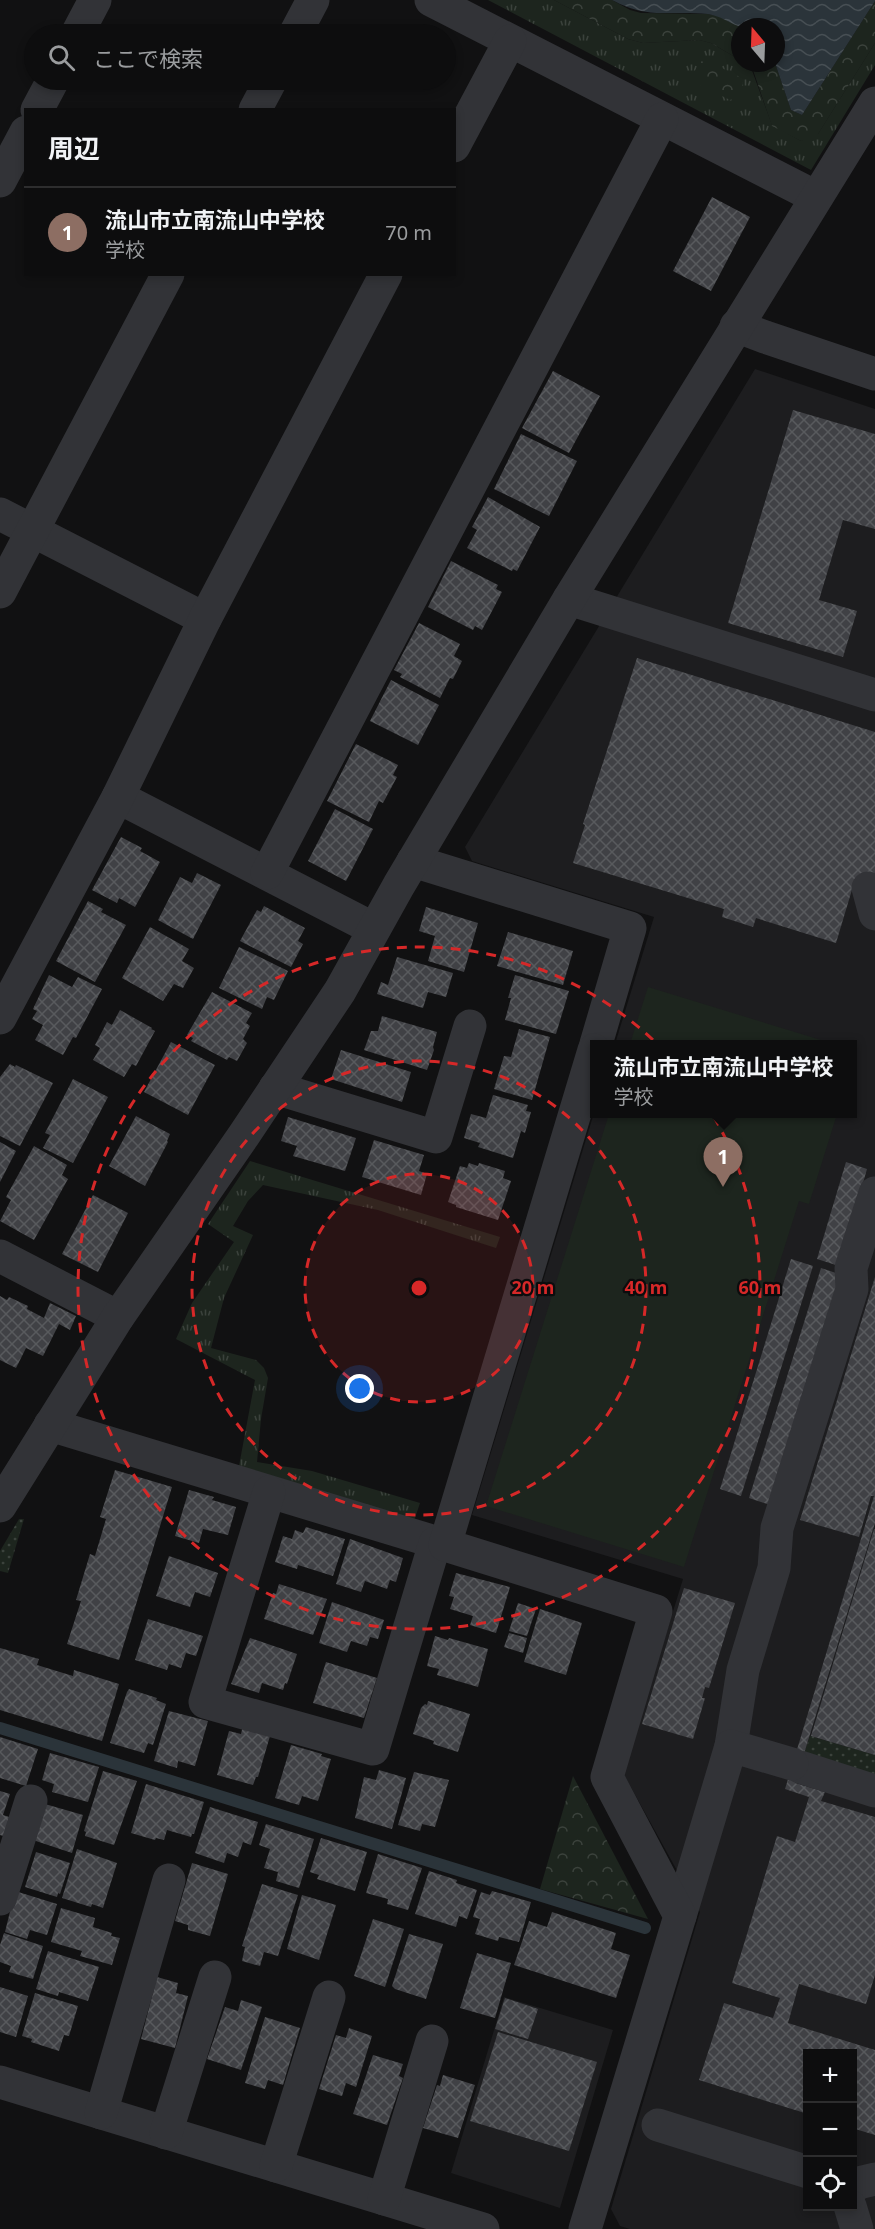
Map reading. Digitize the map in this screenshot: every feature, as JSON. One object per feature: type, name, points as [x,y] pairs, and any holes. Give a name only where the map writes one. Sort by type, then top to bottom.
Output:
[{"type":"street","points":[[82,24],[95,0]]},
{"type":"street","points":[[300,24],[313,0]]},
{"type":"street","points":[[431,0],[816,197]]},
{"type":"street","points":[[456,142],[510,41]]},
{"type":"street","points":[[39,108],[48,90]]},
{"type":"street","points":[[256,108],[266,90]]},
{"type":"street","points":[[0,1506],[118,1317],[340,991],[413,861],[569,599],[875,103]]},
{"type":"street","points":[[267,873],[662,119]]},
{"type":"street","points":[[0,181],[24,136]]},
{"type":"street","points":[[0,592],[167,276]]},
{"type":"street","points":[[0,1018],[118,797],[205,619],[386,276]]},
{"type":"street","points":[[736,326],[875,374]]},
{"type":"street","points":[[0,514],[205,619]]},
{"type":"street","points":[[569,599],[875,695]]},
{"type":"street","points":[[118,797],[374,929]]},
{"type":"street","points":[[413,861],[630,928],[597,1040]]},
{"type":"street","points":[[275,1088],[436,1137],[470,1026]]},
{"type":"street","points":[[269,1492],[205,1702],[373,1749],[440,1544],[590,1063]]},
{"type":"street","points":[[585,2229],[731,1746],[743,1670],[774,1568],[777,1528],[852,1289],[851,1268],[875,1193]]},
{"type":"street","points":[[0,1256],[118,1317]]},
{"type":"street","points":[[50,1425],[656,1611],[607,1777],[680,1916]]},
{"type":"street","points":[[731,1746],[875,1791]]},
{"type":"street","points":[[0,1899],[31,1801]]},
{"type":"street","points":[[101,2113],[169,1880]]},
{"type":"street","points":[[166,2133],[215,1977]]},
{"type":"street","points":[[276,2166],[329,1997]]},
{"type":"street","points":[[384,2199],[432,2041]]},
{"type":"street","points":[[0,2082],[483,2229]]},
{"type":"street","points":[[658,2125],[803,2171]]},
{"type":"street","points":[[856,2211],[856,2229]]},
{"type":"shaded area","points":[[755,369],[875,409],[875,2229],[630,2229],[620,2226],[611,2209],[700,1912],[623,1773],[683,1579],[472,1515],[592,1118],[857,1118],[857,1040],[616,1040],[654,917],[472,861],[465,847]]},
{"type":"shaded area","points":[[504,1997],[613,2030],[560,2208],[451,2173]]},
{"type":"green space","points":[[488,0],[554,0],[628,39],[643,43],[699,40],[711,43],[731,55],[731,72],[753,72],[772,125],[801,141],[818,134],[875,43],[875,65],[811,170]]},
{"type":"green space","points":[[554,0],[612,0],[641,13],[708,14],[731,22],[731,55],[711,43],[699,40],[643,43],[628,39]]},
{"type":"green space","points":[[875,1],[875,43],[815,139],[801,141],[772,126],[754,72],[778,72],[791,110],[802,115]]},
{"type":"green space","points":[[706,60],[742,78],[743,84],[735,98],[730,100],[694,82],[692,76],[700,62]]},
{"type":"green space","points":[[648,987],[821,1040],[631,1040]]},
{"type":"green space","points":[[608,1118],[836,1118],[809,1204],[799,1201],[684,1567],[486,1506]]},
{"type":"green space","points":[[250,1161],[500,1237],[496,1248],[378,1210],[263,1185],[248,1201],[233,1226],[253,1235],[224,1298],[211,1348],[256,1360],[264,1368],[268,1378],[257,1462],[312,1471],[420,1503],[414,1521],[239,1466],[255,1380],[176,1339],[192,1303],[234,1242],[208,1224]]},
{"type":"green space","points":[[19,1519],[24,1519],[8,1573],[0,1571],[0,1551]]},
{"type":"green space","points":[[810,1736],[875,1755],[875,1775],[804,1754]]},
{"type":"green space","points":[[573,1776],[648,1919],[540,1889]]},
{"type":"water","points":[[612,0],[875,0],[802,115],[791,110],[778,72],[785,72],[785,18],[731,18],[731,23],[708,14],[659,13],[625,6]]},
{"type":"building","points":[[712,197],[750,217],[711,291],[673,271]]},
{"type":"building","points":[[553,371],[600,396],[569,453],[522,428]]},
{"type":"building","points":[[793,410],[875,434],[875,529],[843,520],[819,600],[857,611],[843,657],[728,623]]},
{"type":"building","points":[[521,434],[577,461],[549,516],[494,489]]},
{"type":"building","points":[[488,497],[540,527],[517,571],[513,569],[512,571],[467,548],[477,530],[472,527]]},
{"type":"building","points":[[451,561],[498,585],[496,589],[502,592],[482,630],[475,626],[473,630],[428,607]]},
{"type":"building","points":[[419,623],[460,644],[454,656],[462,661],[440,698],[400,677],[402,674],[394,670]]},
{"type":"building","points":[[637,658],[875,732],[875,890],[854,883],[836,943],[756,918],[753,927],[722,917],[724,909],[573,863],[585,825],[583,824]]},
{"type":"building","points":[[391,680],[439,705],[418,745],[370,721]]},
{"type":"building","points":[[356,744],[398,765],[393,775],[397,777],[383,803],[379,801],[369,822],[327,801]]},
{"type":"building","points":[[335,809],[373,829],[346,881],[308,861]]},
{"type":"building","points":[[121,837],[142,848],[140,851],[160,862],[135,907],[119,898],[117,903],[92,890]]},
{"type":"building","points":[[197,873],[221,885],[193,939],[158,920],[180,877],[192,883]]},
{"type":"building","points":[[88,901],[103,909],[101,912],[126,925],[95,982],[56,961]]},
{"type":"building","points":[[264,906],[305,928],[298,941],[303,944],[291,967],[240,941],[257,910],[261,912]]},
{"type":"building","points":[[426,907],[478,923],[464,972],[428,961],[435,936],[419,931]]},
{"type":"building","points":[[150,927],[189,949],[182,961],[194,968],[183,988],[174,984],[163,1001],[122,978]]},
{"type":"building","points":[[508,932],[573,951],[563,985],[497,966]]},
{"type":"building","points":[[239,947],[288,971],[274,1000],[267,997],[262,1009],[219,988]]},
{"type":"building","points":[[397,957],[453,973],[446,997],[428,992],[423,1008],[377,994],[381,982],[388,985]]},
{"type":"building","points":[[49,975],[72,987],[78,977],[102,989],[76,1038],[73,1037],[63,1055],[35,1040],[43,1025],[32,1019],[37,1011],[33,1009]]},
{"type":"building","points":[[515,975],[569,991],[556,1034],[505,1020],[511,998],[508,998]]},
{"type":"building","points":[[212,992],[252,1013],[246,1023],[250,1026],[243,1039],[247,1043],[237,1061],[229,1057],[227,1060],[191,1041],[193,1038],[187,1035]]},
{"type":"building","points":[[120,1010],[155,1031],[136,1066],[132,1064],[124,1077],[93,1060],[100,1048],[95,1045],[107,1022],[112,1025]]},
{"type":"building","points":[[382,1016],[437,1032],[427,1070],[364,1050],[371,1031],[378,1031]]},
{"type":"building","points":[[519,1029],[550,1037],[532,1100],[494,1089],[504,1056],[511,1057]]},
{"type":"building","points":[[171,1042],[215,1065],[188,1115],[144,1092]]},
{"type":"building","points":[[341,1050],[411,1072],[402,1102],[331,1079]]},
{"type":"building","points":[[10,1064],[53,1083],[20,1146],[0,1136],[0,1077]]},
{"type":"building","points":[[73,1079],[108,1097],[73,1163],[43,1148],[50,1135],[45,1133]]},
{"type":"building","points":[[493,1095],[528,1105],[526,1111],[531,1112],[525,1133],[521,1131],[513,1158],[478,1147],[480,1143],[464,1138],[471,1114],[486,1118]]},
{"type":"building","points":[[136,1116],[170,1134],[145,1186],[109,1166]]},
{"type":"building","points":[[288,1117],[356,1138],[345,1171],[293,1156],[297,1146],[281,1141]]},
{"type":"building","points":[[374,1140],[424,1155],[419,1171],[427,1174],[421,1195],[362,1177]]},
{"type":"building","points":[[0,1142],[16,1151],[0,1182]]},
{"type":"building","points":[[34,1146],[67,1165],[62,1175],[68,1179],[34,1240],[0,1221],[11,1200],[6,1197]]},
{"type":"building","points":[[846,1162],[867,1169],[839,1266],[817,1259]]},
{"type":"building","points":[[469,1163],[478,1166],[479,1163],[505,1171],[503,1178],[511,1181],[498,1220],[456,1207],[448,1202],[460,1166],[467,1168]]},
{"type":"building","points":[[93,1195],[128,1213],[98,1272],[62,1254]]},
{"type":"building","points":[[791,1259],[813,1266],[741,1496],[720,1489]]},
{"type":"building","points":[[821,1268],[842,1275],[770,1505],[749,1498]]},
{"type":"building","points":[[875,1277],[875,1523],[795,1783],[825,1792],[821,1801],[875,1817],[875,1975],[866,2004],[799,1984],[788,2023],[875,2050],[875,2135],[857,2130],[857,2049],[803,2049],[803,2112],[699,2080],[724,2003],[773,2018],[780,1998],[732,1983],[777,1836],[795,1842],[809,1797],[785,1789],[874,1496],[871,1496],[859,1537],[800,1520]]},
{"type":"building","points":[[0,1296],[7,1300],[9,1297],[28,1306],[27,1309],[44,1318],[50,1303],[76,1316],[70,1330],[59,1324],[43,1356],[26,1348],[16,1368],[0,1360]]},
{"type":"building","points":[[115,1470],[172,1487],[119,1660],[67,1644],[81,1601],[76,1600],[90,1554],[95,1556],[106,1519],[100,1517]]},
{"type":"building","points":[[189,1490],[214,1497],[212,1500],[236,1507],[228,1535],[203,1529],[199,1543],[175,1536]]},
{"type":"building","points":[[306,1527],[345,1539],[333,1576],[298,1565],[297,1569],[275,1562],[283,1536],[292,1539],[295,1530],[303,1533]]},
{"type":"building","points":[[875,1529],[875,1755],[811,1736]]},
{"type":"building","points":[[350,1539],[403,1558],[396,1582],[390,1580],[387,1589],[365,1581],[361,1592],[336,1584]]},
{"type":"building","points":[[169,1556],[218,1573],[210,1597],[195,1592],[190,1607],[156,1596]]},
{"type":"building","points":[[456,1573],[510,1587],[496,1633],[470,1625],[473,1616],[450,1609],[454,1597],[449,1596]]},
{"type":"building","points":[[279,1584],[327,1599],[313,1635],[264,1619],[273,1593],[276,1594]]},
{"type":"building","points":[[684,1588],[735,1603],[709,1688],[705,1687],[702,1698],[705,1698],[693,1739],[642,1724]]},
{"type":"building","points":[[332,1602],[384,1620],[378,1639],[370,1637],[367,1646],[351,1641],[347,1652],[319,1643]]},
{"type":"building","points":[[518,1603],[536,1609],[527,1636],[509,1631]]},
{"type":"building","points":[[540,1609],[582,1623],[566,1675],[524,1662]]},
{"type":"building","points":[[148,1619],[203,1636],[196,1656],[186,1653],[181,1668],[169,1664],[167,1670],[135,1660]]},
{"type":"building","points":[[509,1633],[527,1638],[523,1653],[504,1647]]},
{"type":"building","points":[[435,1636],[488,1649],[478,1687],[437,1675],[439,1669],[427,1666]]},
{"type":"building","points":[[250,1638],[297,1654],[283,1690],[262,1683],[259,1693],[231,1684]]},
{"type":"building","points":[[0,1648],[39,1659],[37,1665],[73,1676],[74,1670],[119,1684],[102,1741],[0,1710]]},
{"type":"building","points":[[326,1662],[377,1678],[364,1718],[313,1703]]},
{"type":"building","points":[[129,1689],[157,1698],[156,1700],[166,1704],[153,1745],[148,1743],[144,1753],[110,1743]]},
{"type":"building","points":[[428,1701],[470,1714],[458,1752],[433,1744],[434,1741],[413,1734],[421,1708],[427,1705]]},
{"type":"building","points":[[169,1711],[208,1721],[195,1766],[178,1761],[177,1768],[154,1761]]},
{"type":"building","points":[[243,1725],[270,1736],[258,1777],[253,1785],[217,1775],[229,1731],[241,1734]]},
{"type":"building","points":[[0,1737],[38,1749],[26,1786],[0,1778]]},
{"type":"building","points":[[291,1745],[331,1759],[318,1801],[302,1796],[299,1805],[275,1798]]},
{"type":"building","points":[[50,1753],[99,1767],[88,1802],[52,1792],[54,1784],[42,1780]]},
{"type":"building","points":[[379,1770],[406,1778],[392,1829],[355,1818],[364,1777],[376,1780]]},
{"type":"building","points":[[103,1771],[137,1781],[114,1845],[85,1836],[84,1831]]},
{"type":"building","points":[[414,1772],[449,1780],[435,1827],[422,1824],[420,1831],[398,1825]]},
{"type":"building","points":[[146,1784],[204,1802],[191,1837],[167,1830],[164,1840],[156,1838],[155,1840],[131,1833]]},
{"type":"building","points":[[0,1791],[10,1794],[3,1815],[12,1818],[6,1837],[0,1835]]},
{"type":"building","points":[[45,1804],[83,1815],[72,1853],[33,1840]]},
{"type":"building","points":[[210,1807],[258,1822],[251,1845],[243,1842],[238,1857],[227,1853],[224,1863],[195,1853]]},
{"type":"building","points":[[266,1824],[314,1839],[299,1888],[276,1881],[278,1872],[264,1868],[270,1849],[259,1845]]},
{"type":"building","points":[[321,1838],[367,1852],[355,1891],[317,1879],[319,1875],[310,1872]]},
{"type":"building","points":[[77,1849],[117,1863],[103,1908],[92,1904],[91,1907],[62,1898]]},
{"type":"building","points":[[36,1852],[70,1863],[57,1897],[25,1887]]},
{"type":"building","points":[[378,1854],[422,1868],[408,1910],[387,1904],[388,1899],[366,1893]]},
{"type":"building","points":[[192,1863],[228,1874],[210,1936],[188,1930],[188,1925],[175,1921]]},
{"type":"building","points":[[429,1871],[457,1880],[456,1883],[477,1890],[467,1919],[459,1916],[456,1927],[415,1914]]},
{"type":"building","points":[[262,1884],[298,1895],[278,1956],[264,1952],[260,1966],[242,1961],[245,1947],[242,1946]]},
{"type":"building","points":[[15,1891],[57,1904],[47,1935],[30,1930],[27,1939],[5,1932]]},
{"type":"building","points":[[492,1891],[531,1902],[519,1942],[499,1937],[498,1941],[475,1934],[480,1919],[473,1917],[481,1892],[490,1895]]},
{"type":"building","points":[[302,1895],[336,1905],[319,1960],[287,1949]]},
{"type":"building","points":[[61,1908],[95,1918],[93,1927],[120,1938],[112,1965],[80,1956],[82,1951],[51,1942]]},
{"type":"building","points":[[552,1912],[616,1933],[611,1949],[630,1955],[616,1998],[514,1965],[529,1921],[547,1927]]},
{"type":"building","points":[[373,1919],[404,1929],[385,1987],[354,1976]]},
{"type":"building","points":[[4,1933],[43,1946],[33,1979],[9,1972],[11,1966],[0,1962],[0,1945]]},
{"type":"building","points":[[409,1934],[443,1944],[426,1999],[392,1986]]},
{"type":"building","points":[[48,1951],[99,1967],[88,2001],[59,1992],[58,1996],[36,1989]]},
{"type":"building","points":[[477,1953],[511,1963],[495,2018],[460,2008]]},
{"type":"building","points":[[157,1977],[178,1983],[176,1993],[188,1996],[175,2048],[141,2039]]},
{"type":"building","points":[[0,1987],[28,1996],[16,2037],[0,2032]]},
{"type":"building","points":[[35,1993],[78,2006],[69,2036],[64,2035],[59,2051],[31,2042],[32,2039],[22,2036]]},
{"type":"building","points":[[505,1998],[538,2009],[528,2039],[495,2029]]},
{"type":"building","points":[[241,2000],[262,2007],[241,2070],[207,2059],[225,2007],[238,2011]]},
{"type":"building","points":[[265,2017],[300,2028],[283,2085],[268,2080],[265,2089],[245,2083]]},
{"type":"building","points":[[349,2028],[372,2036],[356,2087],[346,2083],[342,2096],[319,2089],[336,2035],[346,2038]]},
{"type":"building","points":[[498,2032],[597,2062],[569,2151],[470,2121]]},
{"type":"building","points":[[373,2055],[403,2064],[399,2076],[403,2078],[387,2125],[353,2114]]},
{"type":"building","points":[[443,2075],[475,2085],[458,2138],[423,2128],[437,2085],[440,2086]]},
{"type":"waterway","points":[[0,1728],[645,1928]]},
{"type":"place","name":"流山市立南流山中学校","points":[[723,1187]]}]
